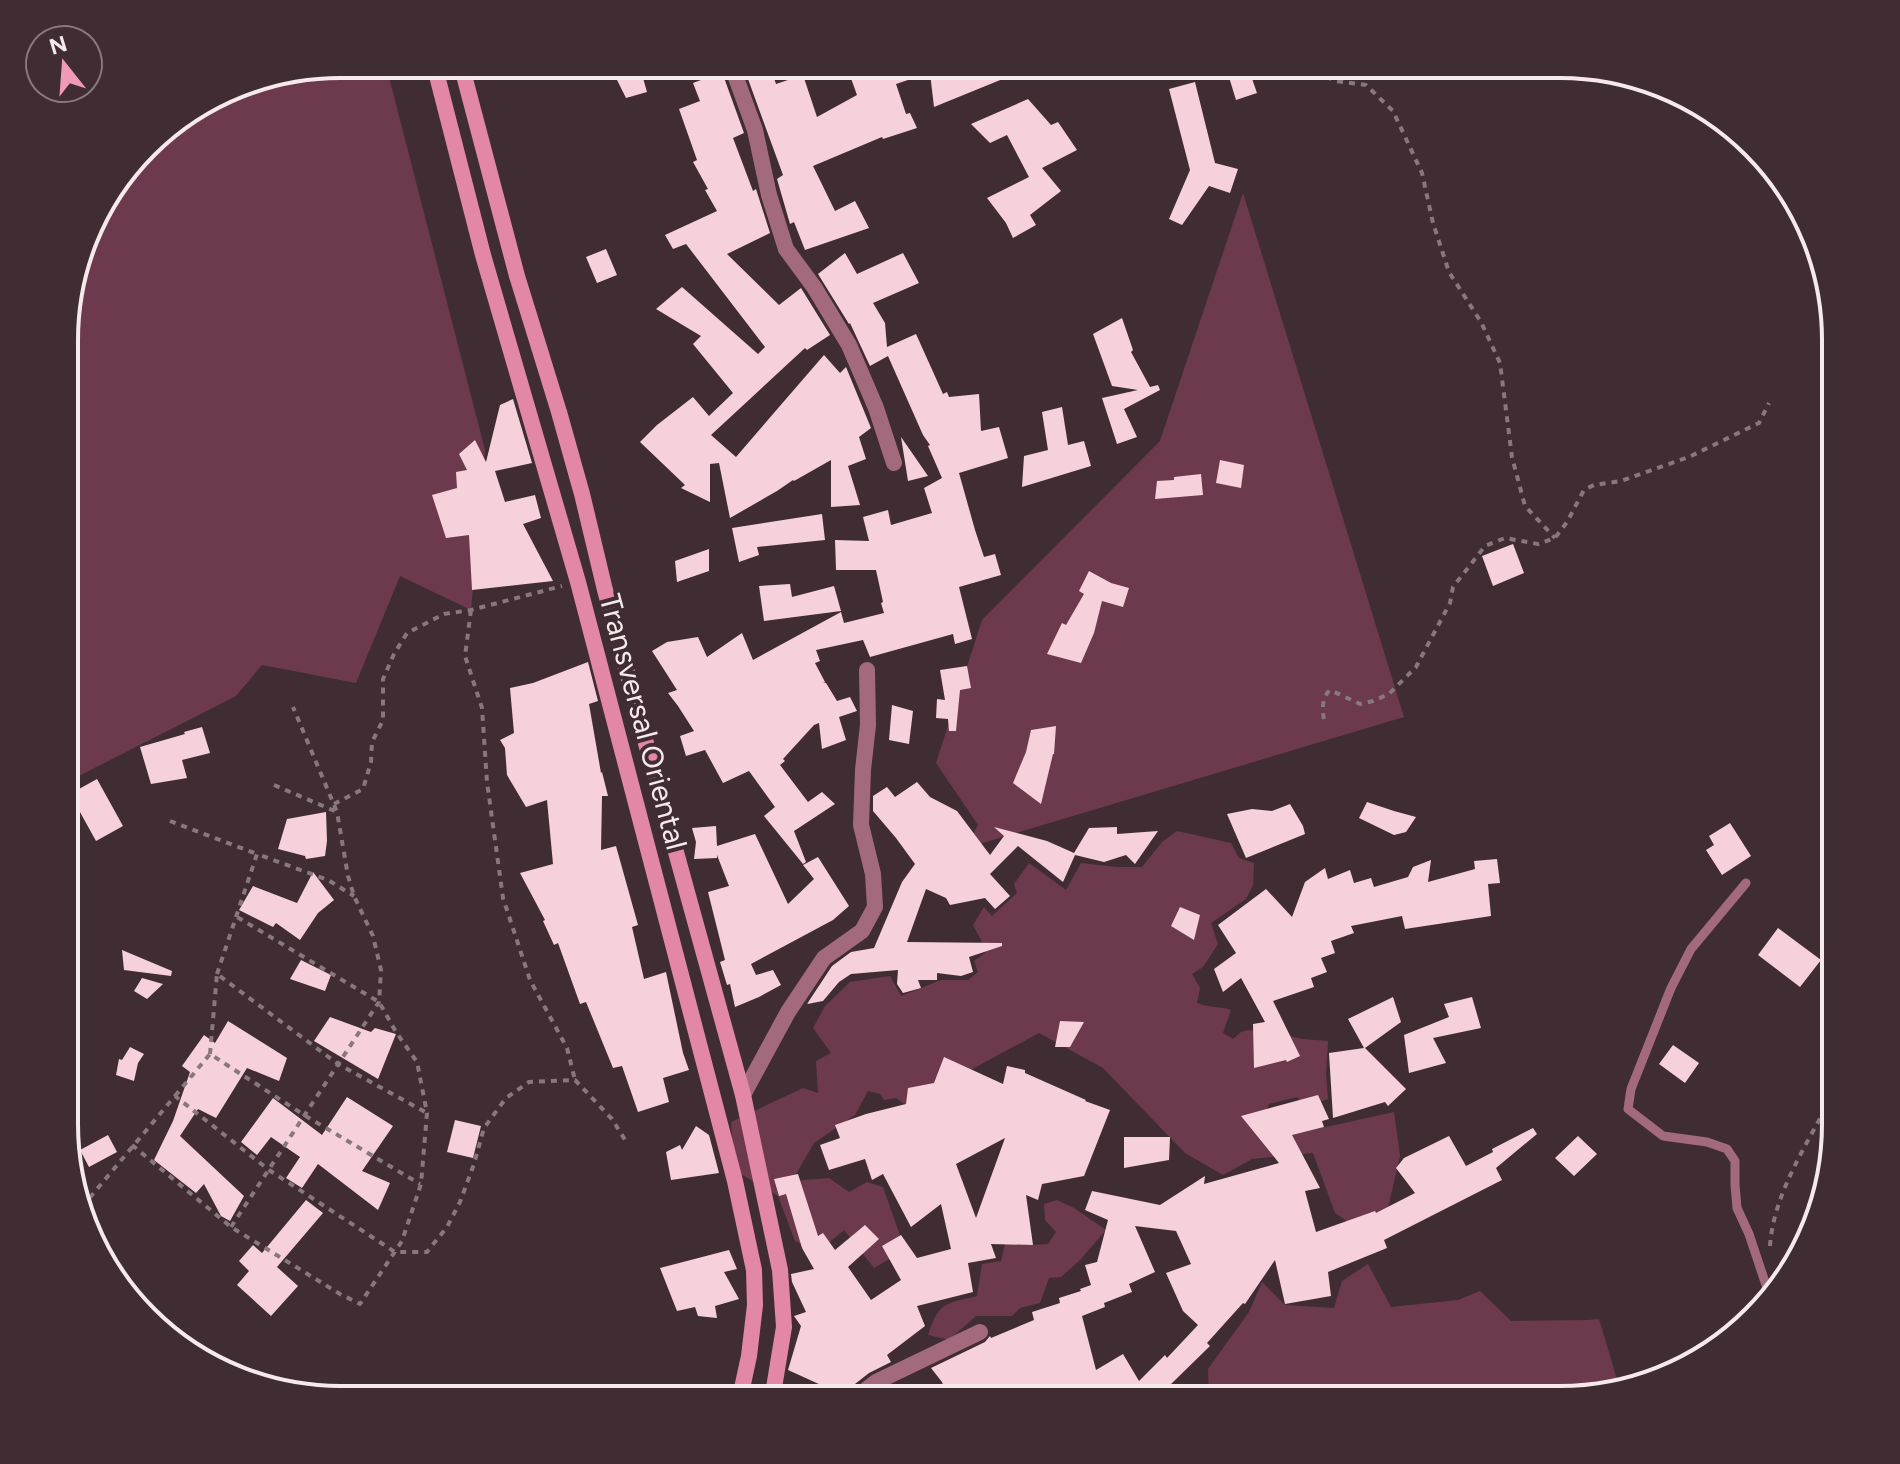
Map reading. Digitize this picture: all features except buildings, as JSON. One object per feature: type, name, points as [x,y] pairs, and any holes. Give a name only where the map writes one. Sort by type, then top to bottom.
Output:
[{"type":"main road","name":"Transversal Oriental","points":[[438,79],[483,255],[579,590],[735,1181],[754,1270],[755,1305],[743,1385]]},
{"type":"main road","name":"Transversal Oriental","points":[[465,79],[517,276],[567,440],[743,1095],[780,1270],[784,1327],[774,1385]]},
{"type":"main road","points":[[579,590],[605,590]]},
{"type":"street","points":[[736,79],[755,130],[769,195],[786,249],[814,287],[849,345],[876,408],[894,463]]},
{"type":"street","points":[[743,1095],[788,1012],[824,958],[862,931],[875,907],[873,874],[861,825],[868,725],[867,670]]},
{"type":"street","points":[[872,1385],[980,1332]]},
{"type":"lane","points":[[1746,883],[1691,949],[1671,988],[1631,1089],[1628,1109],[1663,1136],[1707,1142],[1727,1149],[1735,1161],[1737,1208],[1755,1248],[1766,1285]]},
{"type":"path","points":[[1331,79],[1366,85],[1393,111],[1422,173],[1433,223],[1449,272],[1481,322],[1500,363],[1512,457],[1525,506],[1555,538]]},
{"type":"path","points":[[1324,719],[1324,699],[1330,690],[1360,704],[1373,701],[1389,694],[1416,667],[1450,603],[1453,587],[1485,546],[1505,538],[1538,544],[1555,538],[1584,490],[1594,485],[1621,481],[1689,457],[1759,423],[1769,403]]},
{"type":"path","points":[[334,804],[363,789],[371,762],[372,742],[383,720],[383,679],[407,633],[444,614],[579,590]]},
{"type":"path","points":[[471,610],[465,656],[482,708],[487,782],[503,898],[530,980],[567,1048],[575,1080],[612,1119],[627,1143]]},
{"type":"path","points":[[231,1227],[379,1002],[381,970],[373,936],[348,876],[337,812],[293,707]]},
{"type":"path","points":[[274,785],[337,812]]},
{"type":"path","points":[[170,821],[328,880],[354,896]]},
{"type":"path","points":[[89,1198],[210,1054],[217,974],[257,854]]},
{"type":"path","points":[[132,1145],[231,1227],[360,1304],[402,1241],[421,1184],[427,1113],[417,1062],[379,1002],[237,917]]},
{"type":"path","points":[[217,974],[338,1064],[427,1113]]},
{"type":"path","points":[[210,1054],[304,1115],[421,1184]]},
{"type":"path","points":[[175,1096],[269,1170],[395,1252],[427,1252],[447,1227],[460,1202],[484,1128],[506,1098],[529,1082],[575,1080]]},
{"type":"path","points":[[1770,1254],[1769,1243],[1780,1201],[1821,1117]]},
{"type":"shaded area","points":[[322,79],[390,79],[485,450],[471,610],[400,576],[356,683],[262,665],[236,696],[79,776],[78,340],[80,305],[87,272],[98,239],[122,194],[167,143],[194,122],[224,105],[289,83]]},
{"type":"shaded area","points":[[1243,193],[1404,717],[966,848],[978,825],[936,763],[982,620],[1160,441]]},
{"type":"shaded area","points":[[1177,831],[1231,843],[1239,858],[1254,863],[1253,885],[1246,899],[1211,923],[1218,944],[1203,967],[1192,974],[1200,988],[1197,1003],[1231,1010],[1223,1033],[1233,1039],[1248,1030],[1328,1041],[1328,1099],[1306,1106],[1297,1097],[1269,1104],[1262,1121],[1290,1135],[1394,1112],[1400,1156],[1385,1221],[1363,1232],[1335,1213],[1313,1153],[1252,1159],[1223,1175],[1185,1153],[1103,1068],[1039,1033],[906,1105],[896,1098],[884,1100],[880,1094],[868,1091],[855,1115],[814,1143],[792,1181],[829,1178],[849,1192],[867,1182],[883,1187],[905,1250],[874,1268],[844,1230],[818,1252],[795,1241],[778,1196],[734,1170],[731,1122],[803,1088],[818,1093],[816,1061],[831,1053],[813,1028],[825,1006],[850,982],[890,976],[901,996],[941,980],[968,980],[978,972],[974,961],[985,953],[973,925],[984,907],[992,916],[1017,893],[1014,884],[1029,863],[1066,890],[1081,863],[1142,867],[1162,842]]},
{"type":"shaded area","points":[[1057,1200],[1106,1230],[1061,1277],[1049,1278],[1040,1303],[1020,1308],[1012,1316],[976,1316],[949,1340],[928,1335],[944,1306],[977,1296],[982,1264],[1001,1261],[1005,1244],[1048,1244],[1056,1232],[1045,1220],[1044,1204]]},
{"type":"shaded area","points":[[1368,1264],[1391,1307],[1458,1300],[1480,1291],[1511,1321],[1599,1319],[1617,1379],[1560,1386],[1209,1386],[1208,1369],[1249,1312],[1262,1282],[1285,1305],[1334,1308],[1342,1281]]}]
